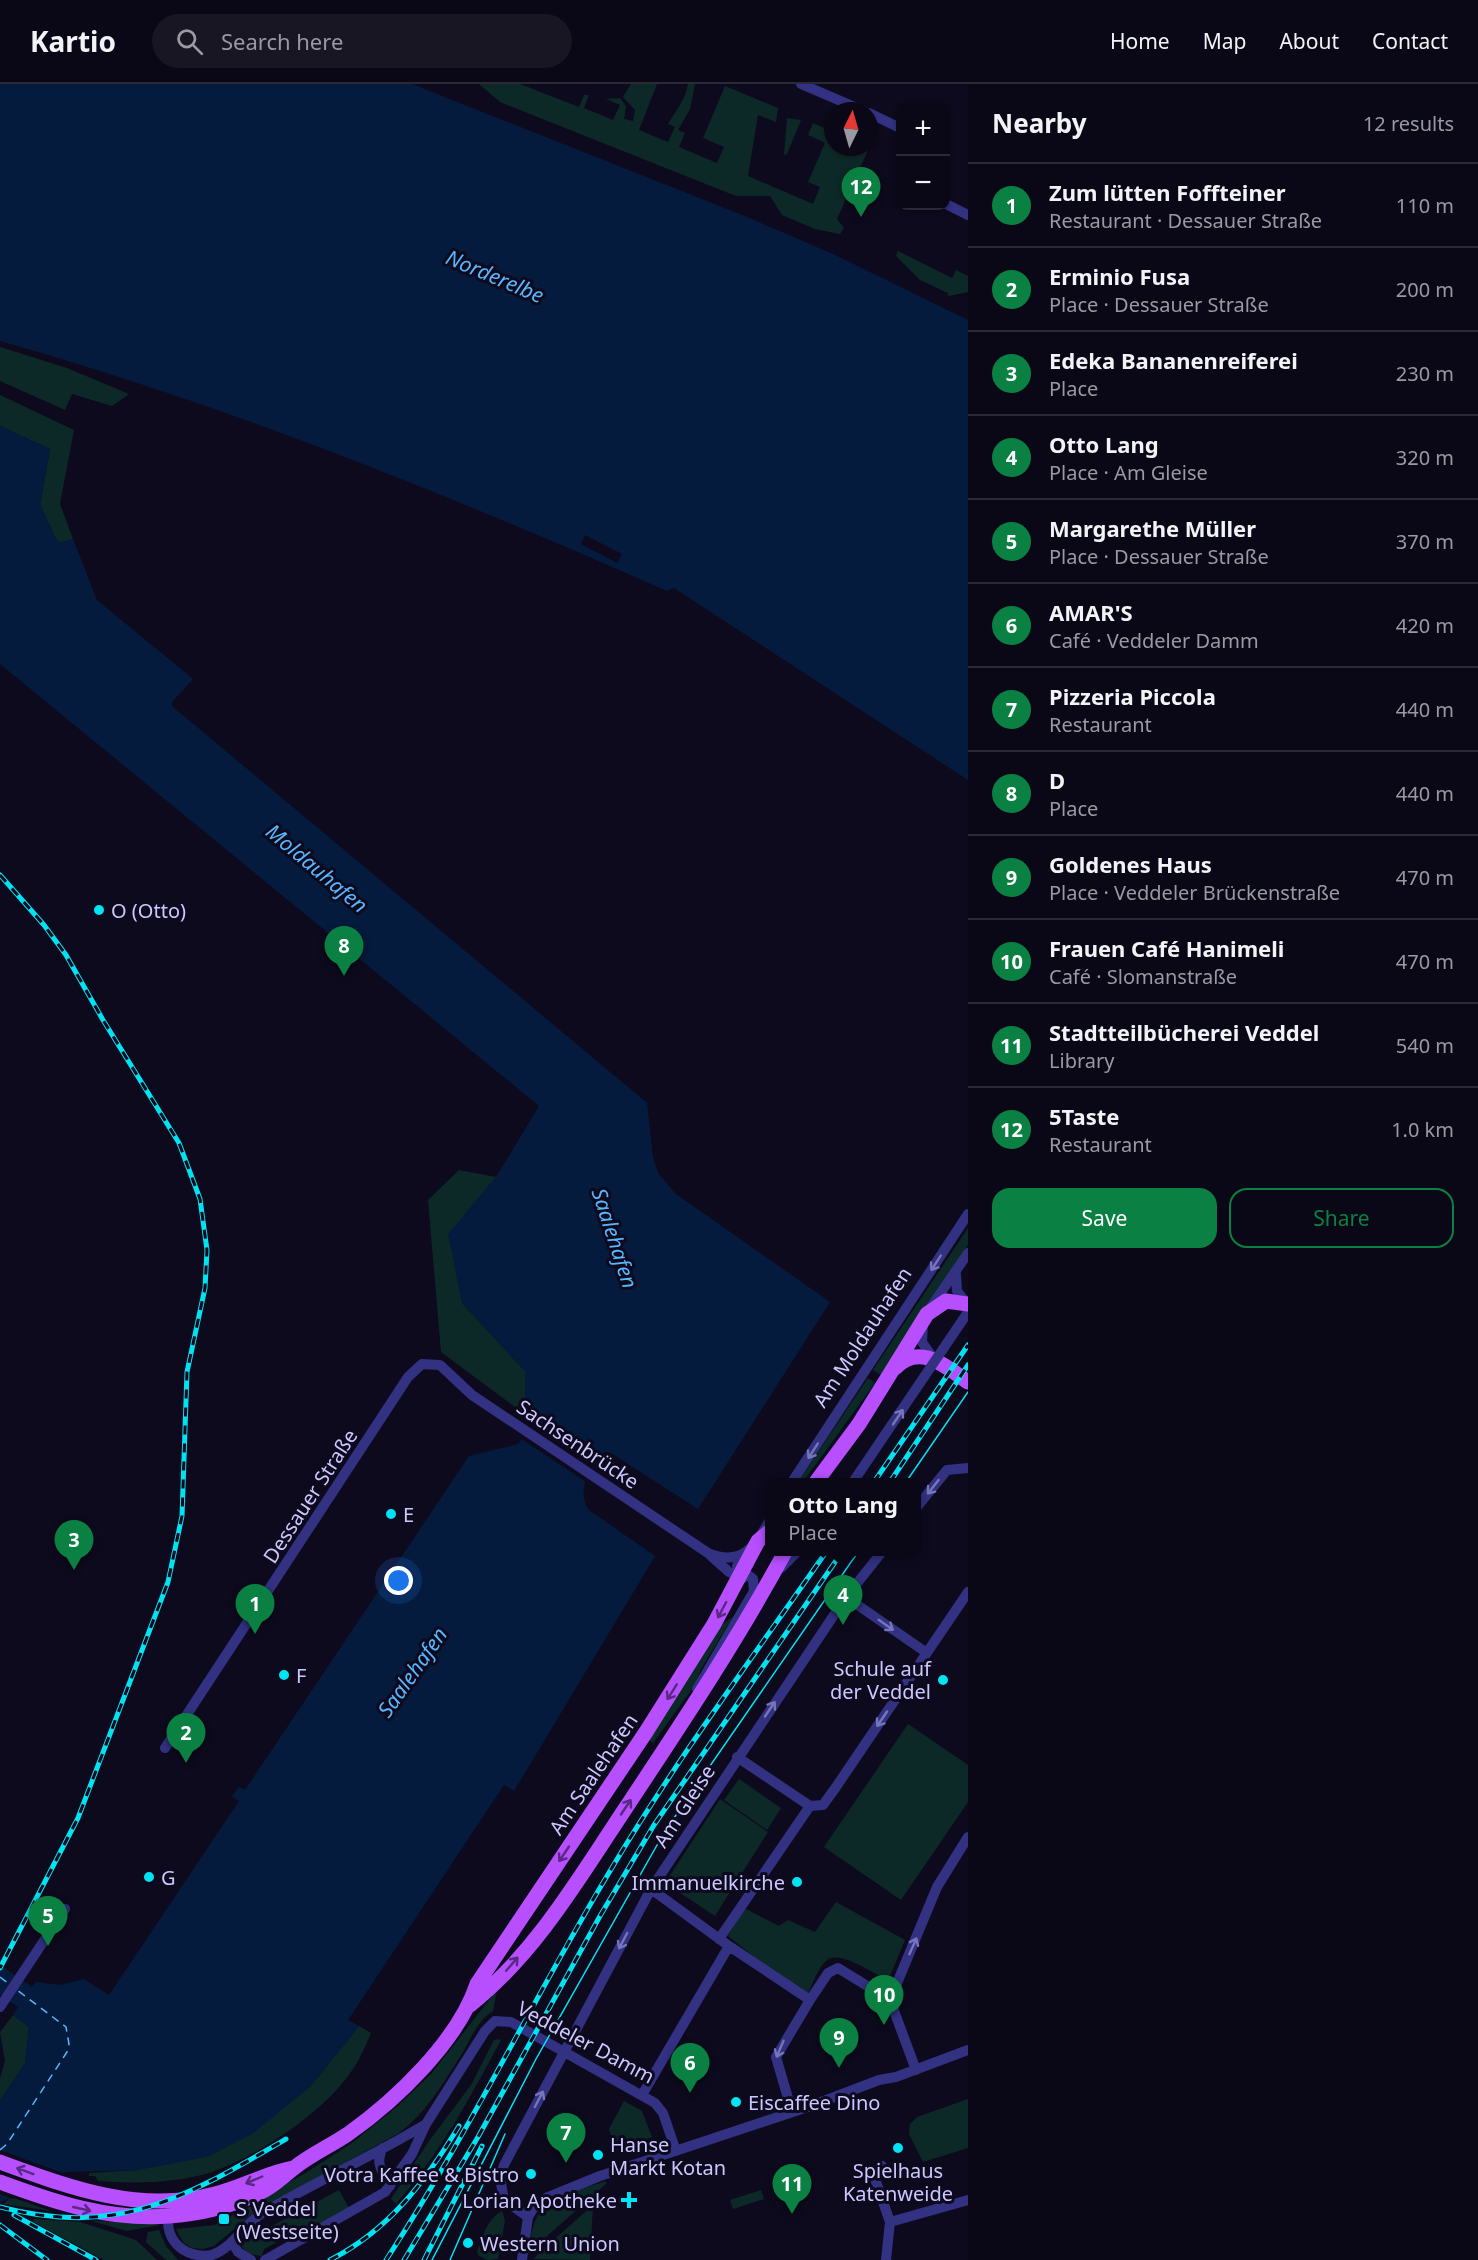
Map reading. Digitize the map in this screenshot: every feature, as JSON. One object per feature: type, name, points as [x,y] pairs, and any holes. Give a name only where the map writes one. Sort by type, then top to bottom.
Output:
[{"type":"main road","points":[[819,1478],[836,1457],[927,1314],[936,1305],[946,1301],[967,1309]]},
{"type":"main road","points":[[893,1370],[908,1358],[938,1354],[968,1382]]},
{"type":"main road","points":[[825,1478],[836,1457]]},
{"type":"main road","points":[[745,1576],[764,1536]]},
{"type":"main road","name":"Am Saalehafen","points":[[169,2216],[220,2208],[241,2201],[278,2183],[294,2168],[358,2127],[399,2092],[437,2050],[470,2005],[499,1978],[558,1908],[684,1719],[782,1556]]},
{"type":"main road","name":"Am Saalehafen","points":[[470,2005],[477,1984],[646,1732],[745,1576]]},
{"type":"main road","points":[[0,2162],[82,2191],[117,2199],[178,2200]]},
{"type":"main road","name":"Am Saalehafen","points":[[178,2200],[214,2194],[274,2171],[294,2168]]},
{"type":"main road","points":[[0,2182],[62,2204],[101,2212],[169,2216]]},
{"type":"street","points":[[801,84],[843,102]]},
{"type":"street","points":[[878,117],[896,126]]},
{"type":"street","points":[[950,206],[968,215]]},
{"type":"street","name":"Am Moldauhafen","points":[[795,1478],[968,1214]]},
{"type":"street","points":[[938,1354],[922,1342],[921,1330],[927,1314],[968,1253]]},
{"type":"street","points":[[856,1478],[967,1309],[955,1286],[957,1271]]},
{"type":"street","name":"Sachsenbrücke","points":[[431,1362],[440,1365],[472,1395],[708,1553],[729,1572],[745,1576]]},
{"type":"street","name":"Dessauer Straße","points":[[165,1748],[407,1379],[418,1366],[431,1362]]},
{"type":"street","points":[[921,1502],[951,1467],[968,1468]]},
{"type":"street","points":[[724,1558],[739,1556],[764,1536]]},
{"type":"street","name":"Sachsenbrücke","points":[[708,1553],[724,1558]]},
{"type":"street","points":[[724,1558],[745,1576],[771,1578],[792,1556]]},
{"type":"street","name":"Am Gleise","points":[[528,2217],[504,2200],[500,2178],[504,2165],[564,2051],[651,1889],[846,1597],[878,1556]]},
{"type":"street","name":"Am Saalehafen","points":[[684,1719],[706,1670],[754,1591],[745,1576]]},
{"type":"street","points":[[737,1757],[810,1806],[823,1805],[968,1592]]},
{"type":"street","points":[[846,1597],[927,1653]]},
{"type":"street","points":[[719,1939],[810,1806]]},
{"type":"street","points":[[890,2000],[937,1887],[968,1837]]},
{"type":"street","points":[[651,1889],[729,1946],[810,2000]]},
{"type":"street","points":[[1,2007],[64,1909]]},
{"type":"street","points":[[642,2095],[729,1946]]},
{"type":"street","points":[[792,2112],[776,2057],[828,1973],[838,1968],[890,2000],[916,2070]]},
{"type":"street","name":"Veddeler Damm","points":[[265,2260],[378,2197],[390,2186],[412,2154],[426,2124],[485,2031],[495,2021],[511,2022],[655,2103],[663,2113],[676,2151]]},
{"type":"street","points":[[522,2260],[528,2217],[536,2204],[546,2198],[607,2174],[792,2112],[879,2080],[916,2070],[968,2050]]},
{"type":"street","name":"Veddeler Damm","points":[[169,2216],[168,2227],[174,2243],[188,2254],[212,2255],[232,2242],[261,2214],[426,2124]]},
{"type":"street","points":[[383,2148],[379,2157],[379,2167],[390,2186]]},
{"type":"street","points":[[882,2166],[873,2173],[890,2222],[886,2260]]},
{"type":"street","points":[[169,2216],[178,2200]]},
{"type":"street","points":[[890,2222],[968,2200]]},
{"type":"street","points":[[232,2242],[238,2252],[251,2260]]},
{"type":"green space","points":[[479,84],[520,84],[579,107],[584,95],[589,95],[584,108],[613,120],[620,105],[606,99],[620,98],[626,106],[624,119],[633,121],[635,110],[623,97],[631,84],[657,84],[639,130],[668,142],[675,127],[668,124],[683,100],[688,84],[695,84],[690,109],[678,130],[685,133],[679,147],[717,163],[724,147],[703,138],[725,86],[778,108],[776,122],[758,115],[748,176],[813,204],[820,187],[808,182],[824,145],[824,156],[865,156],[837,219],[844,228],[840,234],[815,229],[782,215],[770,196],[736,196],[500,102]]},
{"type":"green space","points":[[787,118],[801,120],[787,154],[784,155]]},
{"type":"green space","points":[[813,123],[824,128],[824,143],[808,135]]},
{"type":"green space","points":[[898,251],[952,278],[956,270],[968,276],[968,292],[948,296],[948,293],[920,280],[896,256]]},
{"type":"green space","points":[[0,347],[67,368],[129,394],[112,406],[72,394],[65,410],[0,381]]},
{"type":"green space","points":[[0,395],[74,430],[60,504],[73,539],[58,543],[40,505],[50,449],[0,426]]},
{"type":"green space","points":[[459,1170],[496,1177],[449,1234],[462,1303],[525,1371],[525,1402],[534,1421],[441,1352],[428,1200]]},
{"type":"green space","points":[[968,1228],[968,1245],[881,1375],[873,1370]]},
{"type":"green space","points":[[868,1378],[875,1383],[806,1478],[801,1478]]},
{"type":"green space","points":[[733,1617],[701,1669],[695,1685],[653,1743],[647,1739],[719,1626]]},
{"type":"green space","points":[[908,1724],[968,1765],[968,1802],[901,1900],[824,1847]]},
{"type":"green space","points":[[739,1779],[781,1808],[767,1830],[724,1800]]},
{"type":"green space","points":[[720,1799],[768,1832],[715,1916],[665,1883]]},
{"type":"green space","points":[[836,1902],[905,1940],[888,1981],[849,1960],[833,1958],[821,1966],[808,1993],[772,1971],[728,1936],[744,1908],[779,1926],[788,1920],[815,1932]]},
{"type":"green space","points":[[497,1990],[493,2011],[479,2024],[434,2096],[409,2125],[399,2133],[252,2214],[214,2246],[203,2249],[192,2248],[183,2242],[176,2229],[214,2225],[251,2206],[250,2202],[304,2174],[352,2143],[399,2105],[431,2074]]},
{"type":"green space","points":[[13,2015],[29,2027],[25,2063],[0,2101],[0,2078],[5,2061],[0,2032]]},
{"type":"green space","points":[[359,2026],[371,2033],[344,2081],[318,2108],[284,2134],[247,2157],[199,2176],[170,2180],[112,2182],[98,2181],[95,2176],[89,2176],[89,2173],[138,2170],[310,2087]]},
{"type":"green space","points":[[494,2040],[501,2040],[453,2125],[426,2166],[396,2204],[391,2199],[429,2141],[471,2085]]},
{"type":"green space","points":[[968,2099],[968,2148],[923,2162],[909,2134],[910,2124],[917,2117]]},
{"type":"green space","points":[[624,2101],[642,2111],[652,2137],[616,2151],[609,2129]]},
{"type":"green space","points":[[606,2181],[606,2184],[529,2252],[536,2219],[543,2208],[562,2195]]},
{"type":"green space","points":[[339,2190],[349,2208],[320,2225],[313,2223],[264,2249],[262,2256],[249,2253],[240,2243]]},
{"type":"green space","points":[[761,2190],[764,2199],[733,2209],[730,2200]]},
{"type":"green space","points":[[11,2197],[51,2211],[3,2204]]},
{"type":"green space","points":[[593,2205],[590,2260],[534,2259],[539,2253]]},
{"type":"green space","points":[[502,2211],[505,2221],[498,2259],[488,2260],[479,2256],[477,2252],[489,2223]]},
{"type":"green space","points":[[34,2219],[80,2222],[136,2240],[157,2260],[104,2260],[32,2221]]},
{"type":"green space","points":[[91,2221],[158,2223],[159,2225],[127,2231]]},
{"type":"green space","points":[[159,2230],[166,2246],[178,2260],[166,2260],[146,2242],[148,2232]]},
{"type":"water","name":"Norderelbe","points":[[0,84],[412,84],[747,217],[833,254],[968,320],[968,780],[674,588],[667,591],[421,487],[255,423],[86,366],[0,341]]},
{"type":"water","points":[[0,426],[50,449],[40,505],[58,543],[73,539],[97,600],[193,679],[172,702],[172,706],[647,1103],[653,1157],[658,1173],[676,1194],[830,1302],[698,1509],[611,1453],[605,1452],[589,1471],[584,1495],[589,1510],[655,1556],[514,1791],[504,1785],[348,2020],[359,2026],[310,2087],[252,2134],[207,2157],[138,2170],[66,2172],[0,2203],[0,2101],[25,2063],[29,2027],[13,2015],[18,2007],[0,1995],[0,1965],[32,1987],[36,1982],[60,1985],[84,1979],[109,1995],[239,1801],[232,1796],[239,1787],[245,1790],[469,1456],[518,1444],[534,1421],[525,1402],[525,1371],[462,1303],[448,1234],[496,1177],[539,1106],[0,664]]},
{"type":"pier","points":[[585,535],[622,554],[617,563],[581,544]]},
{"type":"pier","points":[[530,1423],[596,1466],[589,1484],[520,1438]]},
{"type":"pier","points":[[0,2150],[65,2174],[12,2199],[0,2194]]},
{"type":"ferry route","points":[[0,1977],[9,1984]]},
{"type":"ferry route","points":[[0,2150],[7,2144],[67,2052],[69,2044],[66,2027],[17,1990]]},
{"type":"tram line","points":[[909,1478],[968,1392]]},
{"type":"tram line","points":[[432,2260],[536,2059],[665,1831],[855,1556]]},
{"type":"tram line","points":[[450,2260],[505,2134]]},
{"type":"railway","points":[[0,875],[44,925],[66,955],[179,1143],[200,1199],[207,1250],[205,1288],[187,1372],[182,1516],[168,1582],[78,1818],[0,1968]]},
{"type":"railway","points":[[877,1478],[968,1345]]},
{"type":"railway","points":[[893,1478],[968,1365]]},
{"type":"railway","points":[[386,2260],[473,2116],[582,1919],[635,1830],[715,1709],[823,1556]]},
{"type":"railway","points":[[404,2260],[478,2137],[600,1916],[654,1825],[839,1556]]},
{"type":"railway","points":[[330,2260],[370,2234],[404,2203],[433,2166],[459,2126]]},
{"type":"railway","points":[[0,2207],[42,2215],[81,2218],[116,2214],[150,2206],[183,2194],[216,2178],[286,2139]]},
{"type":"railway","points":[[424,2260],[482,2146]]},
{"type":"railway","points":[[14,2215],[96,2260]]},
{"type":"railway","points":[[0,2225],[47,2260]]},
{"type":"place","name":"5Taste","points":[[861,217]]},
{"type":"place","name":"O (Otto)","points":[[99,910]]},
{"type":"place","name":"D","points":[[344,976]]},
{"type":"place","name":"E","points":[[391,1514]]},
{"type":"place","name":"Edeka Bananenreiferei","points":[[74,1570]]},
{"type":"place","name":"Otto Lang","points":[[843,1625]]},
{"type":"place","name":"Zum lütten Foffteiner","points":[[255,1634]]},
{"type":"place","name":"F","points":[[284,1675]]},
{"type":"place","name":"Schule auf der Veddel","points":[[943,1680]]},
{"type":"place","name":"Erminio Fusa","points":[[186,1763]]},
{"type":"place","name":"G","points":[[149,1877]]},
{"type":"place","name":"Immanuelkirche","points":[[797,1882]]},
{"type":"place","name":"Margarethe Müller","points":[[48,1946]]},
{"type":"place","name":"Frauen Café Hanimeli","points":[[884,2025]]},
{"type":"place","name":"Goldenes Haus","points":[[839,2068]]},
{"type":"place","name":"AMAR'S","points":[[690,2093]]},
{"type":"place","name":"Eiscaffee Dino","points":[[736,2102]]},
{"type":"place","name":"Spielhaus Katenweide","points":[[898,2148]]},
{"type":"place","name":"Hanse Markt Kotan","points":[[598,2155]]},
{"type":"place","name":"Pizzeria Piccola","points":[[566,2163]]},
{"type":"place","name":"Votra Kaffee & Bistro","points":[[531,2174]]},
{"type":"place","name":"Lorian Apotheke","points":[[629,2200]]},
{"type":"place","name":"Stadtteilbücherei Veddel","points":[[792,2214]]},
{"type":"place","name":"S Veddel (Westseite)","points":[[224,2219]]},
{"type":"place","name":"Western Union","points":[[468,2243]]},
{"type":"water label","name":"Moldauhafen","points":[[317,868]]},
{"type":"water label","name":"Saalehafen","points":[[615,1238]]},
{"type":"water label","name":"Saalehafen","points":[[412,1672]]}]
